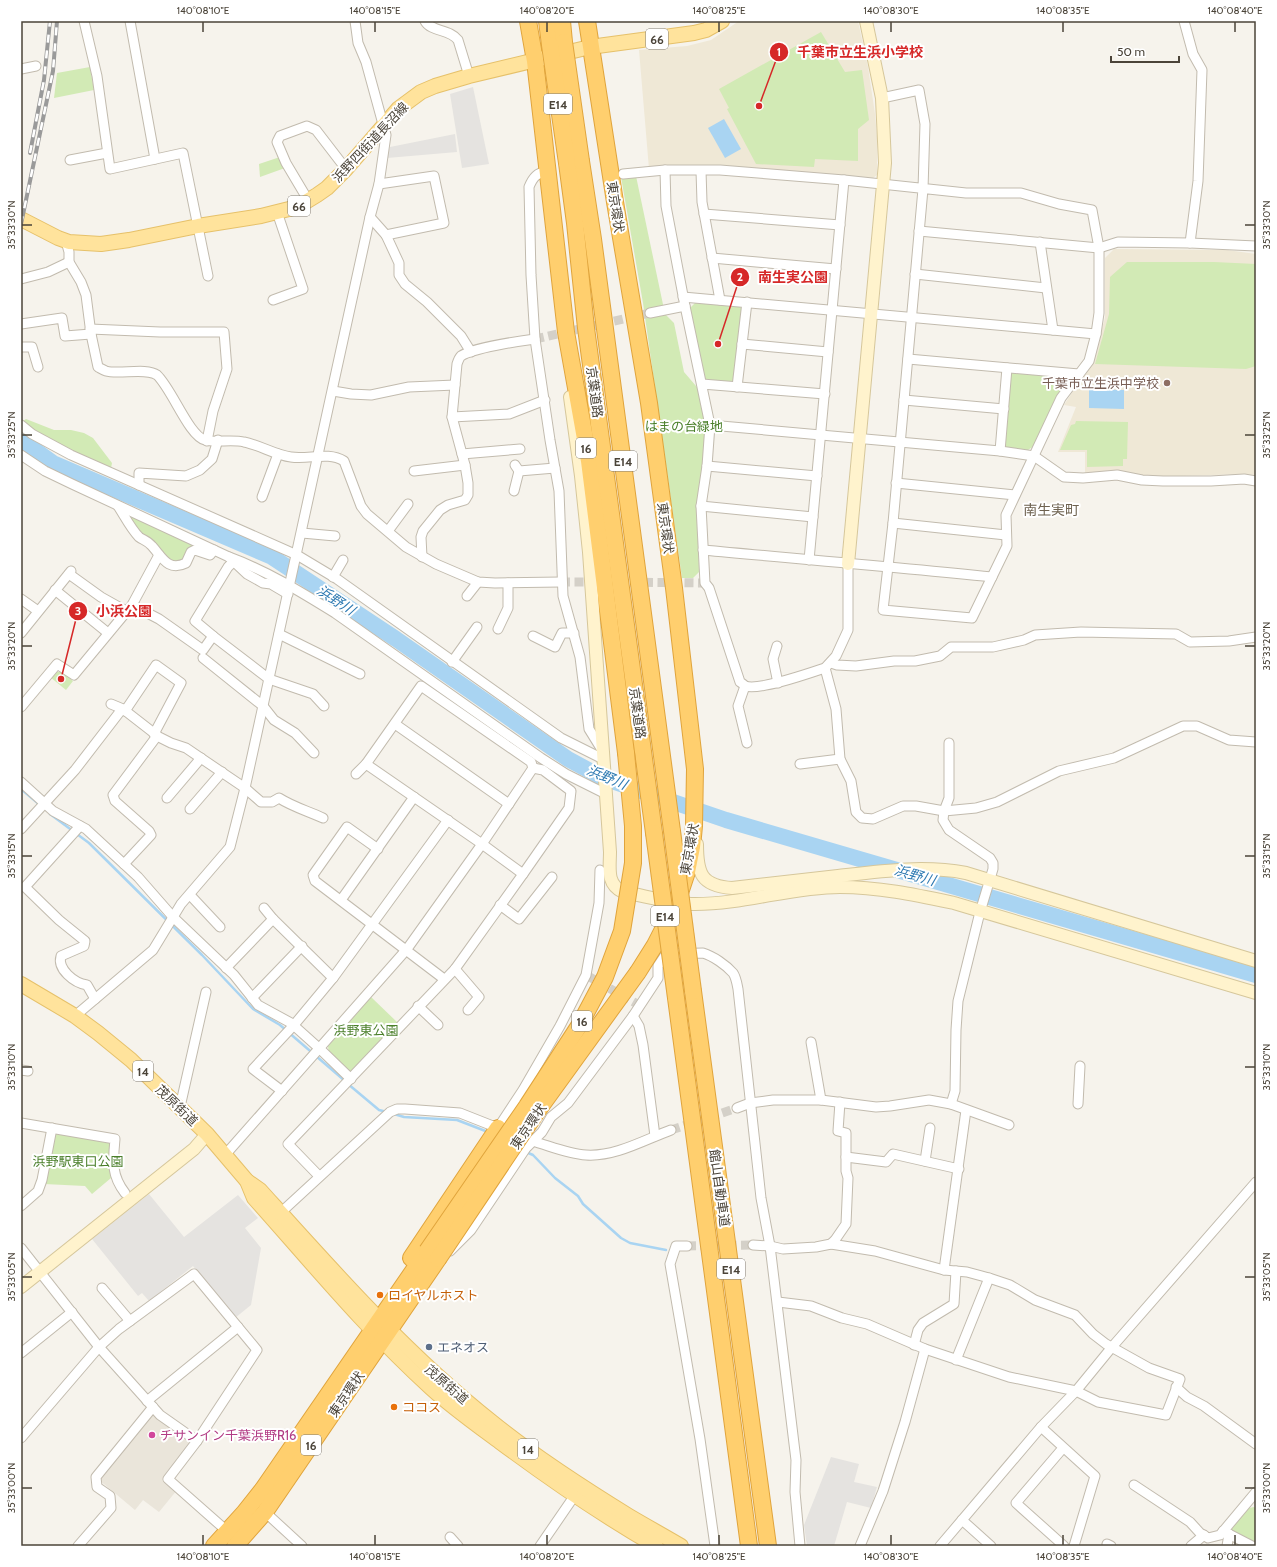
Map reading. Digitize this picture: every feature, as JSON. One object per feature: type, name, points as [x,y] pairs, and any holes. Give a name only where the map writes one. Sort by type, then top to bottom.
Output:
[{"type":"highway","name":"東京環状","points":[[432,1255],[587,1014],[605,977],[622,931],[632,863],[633,826],[626,753],[589,461],[566,332],[536,61],[528,21]]},
{"type":"highway","name":"京葉道路","points":[[547,21],[557,44],[574,162],[594,247],[672,831]]},
{"type":"highway","name":"京葉道路","points":[[557,44],[562,21]]},
{"type":"highway","name":"東京環状","points":[[231,1539],[263,1489],[382,1327],[432,1255],[638,972],[655,945],[678,902],[687,872],[692,847],[696,790],[693,743],[653,433],[587,21]]},
{"type":"highway","name":"京葉道路","points":[[574,162],[575,223],[586,328],[654,833]]},
{"type":"highway","name":"館山自動車道","points":[[672,831],[768,1546]]},
{"type":"highway","name":"館山自動車道","points":[[654,833],[749,1546]]},
{"type":"highway","name":"16","points":[[382,1327],[394,1284],[498,1128]]},
{"type":"highway","name":"東京環状","points":[[214,1546],[231,1539],[265,1512],[382,1327]]},
{"type":"main road","name":"浜野四街道長沼線","points":[[21,219],[66,241],[82,244],[122,241],[277,212],[299,206],[327,188],[346,169],[398,109],[421,92],[435,86],[470,76],[590,47],[684,36],[706,30],[722,21]]},
{"type":"main road","name":"茂原街道","points":[[21,984],[75,1016],[98,1032],[131,1060],[180,1107],[207,1134],[247,1181],[260,1190],[277,1216],[382,1327],[432,1389],[536,1469],[606,1516],[660,1542],[681,1546]]},
{"type":"main road","name":"茂原街道","points":[[382,1327],[492,1423],[564,1474],[630,1516],[660,1542]]},
{"type":"street","points":[[84,21],[97,76],[110,169],[182,153],[208,276]]},
{"type":"street","points":[[130,21],[155,159]]},
{"type":"street","points":[[425,21],[432,27],[454,36],[458,40],[470,76]]},
{"type":"street","points":[[866,21],[882,98],[885,137],[884,184],[848,564],[848,630],[844,641],[828,666],[836,709],[840,759],[851,781],[856,812],[862,818],[873,820],[903,806],[916,806],[944,811],[976,808],[997,802],[1058,771],[1114,758],[1184,726],[1197,726],[1229,740],[1256,742]]},
{"type":"street","points":[[1184,21],[1193,54],[1202,70],[1198,181],[1190,243]]},
{"type":"street","points":[[75,1016],[153,950],[181,904],[230,847],[245,788],[370,217],[379,184],[386,136],[366,62],[358,43],[357,22]]},
{"type":"street","points":[[21,69],[36,66]]},
{"type":"street","points":[[623,174],[665,170],[720,170],[844,180],[923,188],[966,193],[1021,193],[1060,204],[1092,210],[1099,248],[1099,313],[1096,334],[1089,361],[1061,398],[1015,495],[1006,515],[1007,546],[972,618],[883,610],[893,523],[908,359],[910,317],[923,188],[925,124],[919,90],[882,98]]},
{"type":"street","points":[[308,200],[286,163],[277,142],[280,136],[308,126],[316,130],[346,169]]},
{"type":"street","points":[[70,160],[107,153]]},
{"type":"street","points":[[665,170],[666,206],[684,302],[710,425],[708,466],[701,506],[705,583],[709,588],[740,682],[745,686],[778,683],[828,666],[856,666],[894,661],[915,661],[940,656],[951,647],[994,647],[1024,640],[1035,635],[1081,632],[1176,634],[1190,642],[1229,641],[1256,637]]},
{"type":"street","points":[[547,171],[540,172],[536,175],[532,179],[529,186],[531,275],[535,339],[559,491],[563,596],[580,657],[589,729],[603,754]]},
{"type":"street","points":[[701,171],[702,202],[720,300]]},
{"type":"street","points":[[379,184],[434,176],[444,223],[386,235]]},
{"type":"street","points":[[809,560],[844,180]]},
{"type":"street","points":[[273,300],[303,288],[277,212]]},
{"type":"street","points":[[704,214],[840,225]]},
{"type":"street","points":[[370,217],[386,235],[399,263],[399,276],[405,284],[427,302],[461,336],[471,352]]},
{"type":"street","points":[[919,231],[1099,248],[1118,242],[1256,246]]},
{"type":"street","points":[[66,241],[69,252],[69,262],[81,282],[86,295],[98,367],[105,371],[116,373],[144,372],[154,374],[164,382],[197,436],[207,441],[244,441],[290,458],[318,456],[336,457],[344,461],[361,506],[367,514],[406,547],[422,557],[478,582],[562,582]]},
{"type":"street","points":[[1040,242],[1053,330]]},
{"type":"street","points":[[712,258],[836,269]]},
{"type":"street","points":[[21,279],[48,272],[69,262]]},
{"type":"street","points":[[915,274],[1046,288]]},
{"type":"street","points":[[650,313],[684,302],[720,300],[1096,334]]},
{"type":"street","points":[[737,387],[747,302]]},
{"type":"street","points":[[21,324],[62,318],[65,336],[91,332],[224,332],[227,369],[213,411],[207,441]]},
{"type":"street","points":[[566,332],[568,380],[581,476],[589,552],[612,883],[616,889],[623,892],[695,904],[724,902],[819,888],[860,887],[916,894],[954,903],[1256,994]]},
{"type":"street","points":[[422,557],[421,537],[423,530],[440,510],[448,505],[465,500],[468,495],[465,465],[452,417],[457,364],[460,357],[471,352],[535,339]]},
{"type":"street","points":[[742,344],[828,352]]},
{"type":"street","points":[[21,347],[32,347],[38,367]]},
{"type":"street","points":[[908,359],[1079,374]]},
{"type":"street","points":[[1000,451],[1007,368]]},
{"type":"street","points":[[702,384],[825,394]]},
{"type":"street","points":[[333,391],[370,395],[409,387],[455,385]]},
{"type":"street","points":[[452,417],[509,414],[545,400]]},
{"type":"street","points":[[904,400],[1004,409]]},
{"type":"street","points":[[21,425],[32,434],[71,455],[297,555],[333,577],[561,738],[603,754]]},
{"type":"street","points":[[710,425],[1000,451],[1034,456],[1064,477],[1083,478],[1117,475],[1142,480],[1163,481],[1256,480]]},
{"type":"street","points":[[139,485],[139,473],[186,476],[200,470],[212,459],[218,440]]},
{"type":"street","points":[[462,454],[520,449]]},
{"type":"street","points":[[262,497],[278,454]]},
{"type":"street","points":[[21,455],[45,470],[118,506],[232,559],[247,563],[289,590],[335,613],[541,758],[566,774],[606,794]]},
{"type":"street","points":[[414,471],[465,465]]},
{"type":"street","points":[[708,466],[817,476]]},
{"type":"street","points":[[514,491],[517,468],[555,468]]},
{"type":"street","points":[[896,483],[1015,495]]},
{"type":"street","points":[[388,531],[408,504]]},
{"type":"street","points":[[118,506],[140,537],[147,541],[165,562],[173,566],[180,566],[186,563],[191,552],[195,550],[210,555],[214,550]]},
{"type":"street","points":[[701,506],[813,517]]},
{"type":"street","points":[[893,523],[1006,535]]},
{"type":"street","points":[[302,533],[335,536]]},
{"type":"street","points":[[704,550],[848,564],[888,566],[992,577]]},
{"type":"street","points":[[21,707],[57,664],[74,675],[129,608],[159,555]]},
{"type":"street","points":[[232,559],[195,621],[269,679],[313,694],[324,706]]},
{"type":"street","points":[[333,577],[343,560]]},
{"type":"street","points":[[21,633],[70,572],[101,597],[159,619],[203,650],[213,636]]},
{"type":"street","points":[[467,596],[478,582]]},
{"type":"street","points":[[498,630],[508,608],[508,583]]},
{"type":"street","points":[[56,590],[108,633]]},
{"type":"street","points":[[21,599],[38,611]]},
{"type":"street","points":[[452,662],[476,627]]},
{"type":"street","points":[[533,636],[555,647],[562,633],[574,633]]},
{"type":"street","points":[[279,634],[360,674]]},
{"type":"street","points":[[777,646],[773,659],[778,683]]},
{"type":"street","points":[[204,658],[263,706],[274,720],[295,733],[314,753]]},
{"type":"street","points":[[21,829],[75,770],[123,710],[156,665],[181,683],[156,735],[113,795],[115,801],[149,831],[151,835],[124,864]]},
{"type":"street","points":[[356,774],[366,764],[421,686],[531,762],[533,768]]},
{"type":"street","points":[[745,686],[738,706],[747,742]]},
{"type":"street","points":[[112,704],[123,710],[156,735],[171,743],[186,748],[245,788],[261,802],[272,802],[279,798],[295,808],[301,808],[323,818]]},
{"type":"street","points":[[395,724],[509,804]]},
{"type":"street","points":[[948,743],[949,798],[944,811],[943,820],[949,830],[990,858],[993,869],[980,912],[958,1001],[955,1091],[951,1104]]},
{"type":"street","points":[[167,798],[201,758]]},
{"type":"street","points":[[800,764],[840,759]]},
{"type":"street","points":[[366,764],[523,874]]},
{"type":"street","points":[[225,1154],[407,950],[482,844],[533,768]]},
{"type":"street","points":[[319,1176],[288,1144],[351,1079],[418,1006],[455,969],[568,808],[571,798],[571,791],[542,770],[533,768]]},
{"type":"street","points":[[190,809],[222,772]]},
{"type":"street","points":[[21,782],[45,802],[53,811],[86,829],[138,877],[173,917],[226,968],[258,1005],[294,1025],[351,1079]]},
{"type":"street","points":[[341,900],[414,797]]},
{"type":"street","points":[[282,1091],[254,1069],[294,1025],[333,978],[448,820]]},
{"type":"street","points":[[80,826],[25,887],[59,920],[85,941],[84,946],[66,952],[61,956],[60,960],[65,972],[80,984],[87,985],[95,999]]},
{"type":"street","points":[[694,826],[698,835],[698,861],[700,873],[705,880],[721,887],[732,888],[917,868],[949,870],[990,880],[1256,961]]},
{"type":"street","points":[[378,849],[347,827],[313,875],[314,882],[341,900],[444,979]]},
{"type":"street","points":[[277,1216],[390,1112],[397,1109],[460,1113],[498,1128],[523,1090],[560,1026],[586,975],[599,903],[600,870]]},
{"type":"street","points":[[500,905],[519,919],[552,877]]},
{"type":"street","points":[[190,895],[220,927]]},
{"type":"street","points":[[264,908],[273,920],[302,946],[333,978]]},
{"type":"street","points":[[226,968],[273,920]]},
{"type":"street","points":[[252,998],[302,946]]},
{"type":"street","points":[[432,1255],[451,1251],[471,1230],[526,1148],[542,1132],[551,1117],[568,1103],[633,1016],[658,978],[658,966],[666,954],[708,954],[725,966],[734,974],[738,989],[761,1198],[778,1302],[796,1460],[795,1492],[800,1546]]},
{"type":"street","points":[[455,969],[479,997],[468,1010]]},
{"type":"street","points":[[180,1107],[206,992]]},
{"type":"street","points":[[418,1006],[438,1025]]},
{"type":"street","points":[[633,1016],[639,1026],[643,1045],[655,1136]]},
{"type":"street","points":[[811,1042],[821,1100]]},
{"type":"street","points":[[1078,1104],[1080,1066]]},
{"type":"street","points":[[737,1108],[750,1103],[773,1100],[821,1100],[876,1107],[929,1100],[951,1104],[1009,1125]]},
{"type":"street","points":[[830,1244],[836,1240],[846,1224],[848,1178],[846,1171],[846,1133],[838,1131],[840,1102]]},
{"type":"street","points":[[944,1270],[966,1110]]},
{"type":"street","points":[[21,1123],[115,1139],[113,1166],[115,1178],[125,1193]]},
{"type":"street","points":[[21,1206],[38,1191],[42,1180],[52,1128]]},
{"type":"street","points":[[925,1161],[930,1128]]},
{"type":"street","points":[[532,1141],[566,1151],[586,1155],[599,1155],[621,1150],[671,1130]]},
{"type":"street","points":[[21,1287],[37,1270],[125,1193],[188,1144],[207,1134]]},
{"type":"street","points":[[21,1278],[37,1270],[194,1149],[207,1134]]},
{"type":"street","points":[[846,1157],[886,1162],[893,1154],[959,1169]]},
{"type":"street","points":[[940,1546],[1041,1427],[1076,1391],[1112,1347],[1256,1182]]},
{"type":"street","points":[[752,1245],[770,1246],[783,1249],[816,1247],[830,1244],[876,1251],[944,1270],[967,1272],[989,1278],[1010,1285],[1035,1300],[1075,1315],[1093,1334],[1112,1347],[1149,1368],[1180,1379],[1166,1415],[1098,1402],[1076,1391],[1009,1377],[956,1360],[914,1345],[867,1324],[842,1318],[811,1306],[778,1302]]},
{"type":"street","points":[[687,1246],[676,1246],[670,1264],[700,1439],[715,1546]]},
{"type":"street","points":[[21,1248],[99,1347],[160,1415],[197,1441]]},
{"type":"street","points":[[914,1345],[918,1330],[923,1323],[954,1304],[956,1271]]},
{"type":"street","points":[[21,1438],[99,1347],[130,1321],[194,1274],[257,1350],[197,1441],[168,1479],[231,1539]]},
{"type":"street","points":[[956,1360],[989,1278]]},
{"type":"street","points":[[102,1288],[130,1321]]},
{"type":"street","points":[[21,1353],[72,1312]]},
{"type":"street","points":[[78,1546],[111,1508],[110,1496],[97,1487],[96,1477],[150,1404],[238,1327]]},
{"type":"street","points":[[860,1546],[883,1491],[905,1422],[924,1349]]},
{"type":"street","points":[[1176,1387],[1187,1397],[1204,1406],[1256,1444]]},
{"type":"street","points":[[1041,1427],[1095,1476],[1074,1546]]},
{"type":"street","points":[[1063,1448],[1016,1503],[1064,1546]]},
{"type":"street","points":[[1134,1486],[1190,1522],[1200,1533],[1208,1538],[1226,1533],[1255,1497]]},
{"type":"street","points":[[540,1546],[575,1496]]},
{"type":"street","points":[[265,1512],[302,1546]]},
{"type":"street","points":[[962,1520],[991,1546]]},
{"type":"street","points":[[1226,1533],[1227,1546]]},
{"type":"street","points":[[1226,1533],[1252,1546]]},
{"type":"street","points":[[1191,1546],[1204,1535]]},
{"type":"street","points":[[450,1537],[458,1546]]},
{"type":"shaded area","points":[[739,21],[858,21],[868,67],[875,114],[877,136],[877,175],[870,180],[649,169],[639,50],[687,46],[711,40]]},
{"type":"shaded area","points":[[473,87],[489,164],[462,168],[450,94]]},
{"type":"shaded area","points":[[455,134],[457,152],[387,158],[390,147]]},
{"type":"shaded area","name":"千葉市立生浜中学校","points":[[1114,249],[1227,250],[1256,254],[1256,475],[1244,474],[1149,477],[1129,475],[1116,470],[1085,473],[1085,452],[1058,452],[1076,407],[1064,405],[1092,362],[1105,318],[1105,258]]},
{"type":"shaded area","points":[[149,1194],[184,1237],[238,1195],[258,1218],[245,1228],[261,1248],[251,1305],[235,1318],[193,1266],[149,1301],[142,1293],[138,1296],[92,1239]]},
{"type":"shaded area","points":[[152,1411],[193,1442],[165,1480],[177,1490],[159,1512],[143,1500],[135,1510],[98,1479]]},
{"type":"shaded area","points":[[831,1457],[859,1464],[854,1482],[877,1487],[871,1508],[847,1502],[834,1546],[807,1546],[804,1525]]},
{"type":"green space","points":[[821,32],[845,72],[862,70],[869,120],[858,129],[858,161],[815,159],[814,167],[756,164],[727,109],[729,108],[719,89]]},
{"type":"green space","points":[[90,67],[94,90],[54,98],[57,73]]},
{"type":"green space","points":[[280,157],[285,168],[260,177],[259,164]]},
{"type":"green space","name":"はまの台緑地","points":[[636,176],[665,314],[674,323],[684,372],[702,393],[708,424],[706,466],[698,505],[699,572],[693,578],[682,578],[643,303],[621,177]]},
{"type":"green space","points":[[1127,262],[1214,262],[1256,264],[1256,366],[1246,369],[1095,364],[1109,314],[1110,277]]},
{"type":"green space","points":[[696,302],[740,306],[742,310],[733,383],[709,382],[703,377],[688,310]]},
{"type":"green space","points":[[1009,371],[1062,376],[1064,386],[1034,446],[1028,450],[1002,449]]},
{"type":"green space","points":[[26,419],[54,430],[71,430],[84,433],[93,438],[112,463],[111,468],[53,443],[22,422]]},
{"type":"green space","points":[[1076,421],[1128,422],[1127,459],[1123,459],[1123,466],[1087,467],[1087,450],[1060,450],[1071,425],[1075,424]]},
{"type":"green space","points":[[128,514],[210,550],[194,548],[184,561],[176,565],[141,536]]},
{"type":"green space","points":[[54,672],[62,672],[73,681],[66,690],[50,677]]},
{"type":"green space","name":"浜野東公園","points":[[371,997],[398,1023],[349,1074],[329,1055],[328,1046]]},
{"type":"green space","name":"浜野駅東口公園","points":[[55,1132],[112,1142],[109,1161],[111,1178],[92,1194],[85,1186],[44,1184]]},
{"type":"green space","points":[[1254,1507],[1256,1509],[1256,1544],[1251,1540],[1231,1533],[1230,1529],[1249,1508]]},
{"type":"water","points":[[724,119],[741,149],[725,158],[708,128]]},
{"type":"water","points":[[1089,389],[1124,390],[1124,409],[1089,408]]},
{"type":"waterway","name":"浜野川","points":[[21,440],[53,463],[272,557],[396,639],[568,759],[603,778],[726,820],[1256,975]]},
{"type":"waterway","points":[[21,789],[40,805]]},
{"type":"waterway","points":[[50,814],[89,843],[202,955],[253,1009],[280,1025],[345,1081]]},
{"type":"waterway","points":[[348,1084],[379,1110],[387,1112]]},
{"type":"waterway","points":[[394,1114],[404,1117],[457,1120],[488,1132]]},
{"type":"waterway","points":[[526,1152],[533,1155],[555,1178],[578,1196],[583,1204],[621,1238],[630,1243],[666,1250]]},
{"type":"tunnel","points":[[535,339],[650,313]]},
{"type":"tunnel","points":[[561,582],[596,582]]},
{"type":"tunnel","points":[[617,582],[705,583]]},
{"type":"tunnel","points":[[586,975],[639,1005]]},
{"type":"tunnel","points":[[671,1130],[737,1108]]},
{"type":"tunnel","points":[[687,1246],[753,1245]]},
{"type":"railway","points":[[30,153],[44,80],[50,21]]},
{"type":"railway","points":[[21,224],[53,71],[57,21]]},
{"type":"place","name":"千葉市立生浜小学校","points":[[759,106]]},
{"type":"place","name":"南生実公園","points":[[718,344]]},
{"type":"place","name":"千葉市立生浜中学校","points":[[1167,383]]},
{"type":"place","name":"小浜公園","points":[[61,679]]},
{"type":"place","name":"ロイヤルホスト","points":[[380,1295]]},
{"type":"place","name":"エネオス","points":[[429,1347]]},
{"type":"place","name":"ココス","points":[[394,1407]]},
{"type":"place","name":"チサンイン千葉浜野R16","points":[[152,1435]]},
{"type":"district","name":"南生実町","points":[[1051,510]]}]
